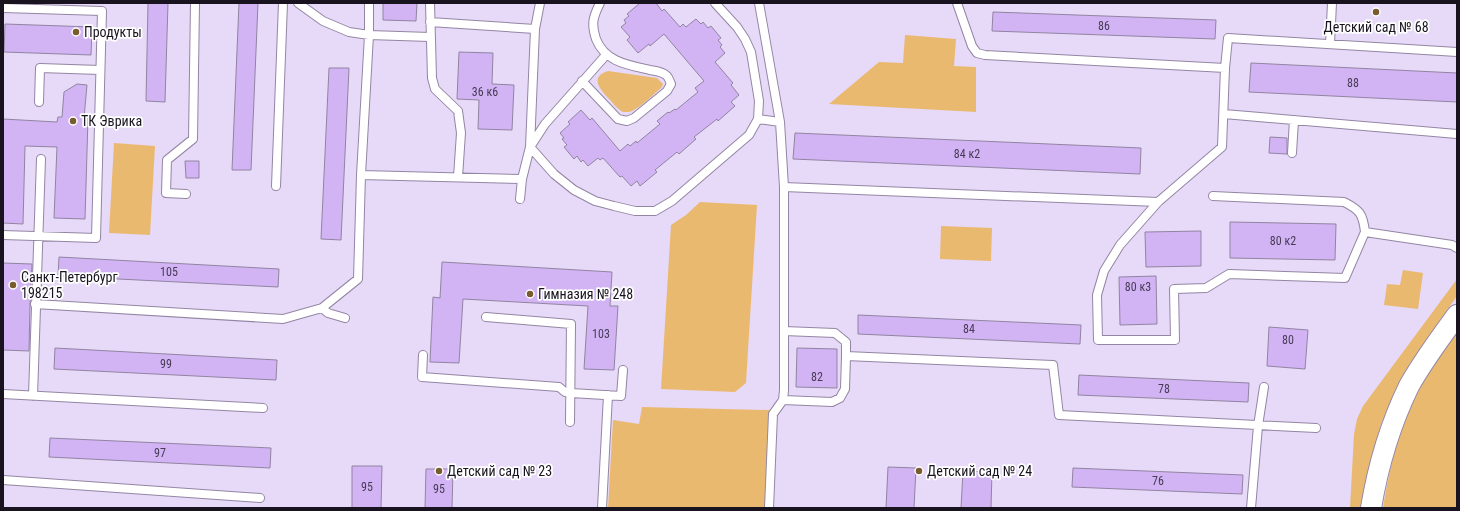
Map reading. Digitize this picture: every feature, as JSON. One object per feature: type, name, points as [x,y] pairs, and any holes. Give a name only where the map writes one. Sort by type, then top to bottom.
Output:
[{"type":"street","points":[[1371,508],[1378,469],[1391,427],[1410,386],[1434,346],[1457,316]]},
{"type":"lane","points":[[186,194],[166,193],[167,160],[193,139],[195,3]]},
{"type":"lane","points":[[276,186],[283,3]]},
{"type":"lane","points":[[298,3],[323,21],[349,32],[369,35],[430,37]]},
{"type":"lane","points":[[35,304],[283,319],[322,308],[358,279],[361,175],[369,35],[369,3]]},
{"type":"lane","points":[[430,3],[432,78],[435,89],[458,111],[460,118],[461,133],[458,177]]},
{"type":"lane","points":[[520,200],[522,179],[530,147],[535,30],[540,3]]},
{"type":"lane","points":[[582,81],[618,120],[627,121],[634,118],[667,92],[671,84],[668,76],[660,72],[626,65],[606,55],[598,43],[593,29],[594,16],[600,3]]},
{"type":"lane","points":[[530,147],[554,174],[574,190],[595,201],[635,211],[655,211],[672,202],[749,135],[758,119],[759,101],[750,52],[745,39],[737,27],[715,3]]},
{"type":"lane","points":[[759,3],[780,122],[784,187],[784,390],[782,400],[773,414],[769,508]]},
{"type":"lane","points":[[957,3],[972,46],[977,53],[985,55],[1225,68]]},
{"type":"lane","points":[[1330,44],[1332,3]]},
{"type":"lane","points":[[3,8],[102,11],[96,238],[3,236]]},
{"type":"lane","points":[[430,22],[535,30]]},
{"type":"lane","points":[[1213,196],[1344,202],[1357,209],[1364,220],[1365,232],[1345,278],[1229,274],[1206,288],[1174,289],[1175,340],[1098,340],[1098,295],[1104,271],[1120,246],[1158,202],[1222,147],[1225,68],[1228,38],[1457,52]]},
{"type":"lane","points":[[530,147],[545,124],[606,55]]},
{"type":"lane","points":[[39,102],[40,68],[100,70]]},
{"type":"lane","points":[[1224,114],[1457,134]]},
{"type":"lane","points":[[758,119],[780,122]]},
{"type":"lane","points":[[1292,153],[1294,120]]},
{"type":"lane","points":[[33,396],[41,159]]},
{"type":"lane","points":[[361,175],[522,179]]},
{"type":"lane","points":[[784,187],[1158,202]]},
{"type":"lane","points":[[1365,232],[1452,245],[1457,248]]},
{"type":"lane","points":[[322,308],[328,313],[344,318]]},
{"type":"lane","points":[[486,317],[571,324],[570,422]]},
{"type":"lane","points":[[782,400],[832,402],[840,398],[845,389],[846,356],[846,342],[835,333],[784,331]]},
{"type":"lane","points":[[422,355],[422,377],[559,387],[565,392],[571,393],[621,396],[623,370]]},
{"type":"lane","points":[[846,356],[1053,364],[1059,414],[1316,428]]},
{"type":"lane","points":[[1251,508],[1258,426],[1264,387]]},
{"type":"lane","points":[[3,394],[263,408]]},
{"type":"lane","points":[[602,508],[608,395]]},
{"type":"lane","points":[[3,480],[260,498]]},
{"type":"shaded area","points":[[905,35],[956,39],[954,66],[976,67],[976,112],[829,104],[879,62],[903,63]]},
{"type":"shaded area","points":[[608,71],[657,78],[663,84],[662,87],[633,111],[623,112],[617,108],[598,84],[599,76]]},
{"type":"shaded area","points":[[114,143],[155,146],[150,235],[109,233]]},
{"type":"shaded area","points":[[700,202],[757,205],[746,383],[735,392],[661,389],[671,225],[686,215]]},
{"type":"shaded area","points":[[941,226],[992,228],[991,261],[940,259]]},
{"type":"shaded area","points":[[1403,270],[1423,273],[1418,309],[1384,305],[1387,284],[1400,285]]},
{"type":"shaded area","points":[[1457,279],[1457,296],[1426,340],[1401,381],[1381,424],[1370,464],[1363,508],[1350,508],[1354,434],[1357,419],[1363,406]]},
{"type":"shaded area","points":[[1457,333],[1457,508],[1383,508],[1396,448],[1405,419],[1426,376]]},
{"type":"shaded area","points":[[642,407],[769,410],[765,508],[608,508],[613,420],[639,424]]},
{"type":"building","points":[[148,3],[168,3],[165,102],[146,101]]},
{"type":"building","points":[[239,3],[258,3],[251,170],[232,170]]},
{"type":"building","points":[[383,3],[417,3],[416,21],[383,20]]},
{"type":"building","points":[[640,3],[656,3],[662,11],[664,9],[680,27],[683,24],[686,27],[696,19],[701,24],[703,22],[708,28],[711,26],[721,38],[718,40],[722,45],[720,47],[725,53],[715,62],[733,83],[731,85],[739,95],[731,102],[735,106],[718,121],[717,119],[694,137],[696,139],[679,154],[677,152],[655,170],[657,172],[640,186],[637,181],[631,186],[622,176],[620,177],[603,158],[600,160],[598,158],[588,166],[583,160],[581,162],[577,156],[574,159],[564,147],[567,145],[562,139],[564,138],[560,133],[570,124],[568,122],[581,110],[590,120],[592,118],[620,151],[628,144],[630,146],[636,141],[637,143],[660,124],[657,121],[668,112],[669,113],[675,109],[676,110],[698,92],[695,88],[704,81],[664,34],[650,46],[649,44],[638,53],[627,40],[630,37],[621,27],[626,23],[624,20],[629,16],[627,14]]},
{"type":"building","points":[[993,12],[1216,20],[1215,39],[992,31]]},
{"type":"building","points":[[5,24],[92,27],[91,55],[4,52]]},
{"type":"building","points":[[459,52],[493,53],[492,84],[514,85],[512,130],[478,129],[479,100],[457,99]]},
{"type":"building","points":[[1251,63],[1457,73],[1457,102],[1249,92]]},
{"type":"building","points":[[329,68],[349,68],[341,240],[321,239]]},
{"type":"building","name":"ТК Эврика","points":[[77,84],[87,85],[84,118],[88,118],[85,219],[54,218],[57,147],[25,146],[23,224],[3,223],[3,119],[57,122],[58,117],[62,117],[64,92]]},
{"type":"building","points":[[795,133],[1141,148],[1140,174],[793,159]]},
{"type":"building","points":[[1270,137],[1287,138],[1287,154],[1269,153]]},
{"type":"building","points":[[185,161],[199,161],[199,178],[186,178]]},
{"type":"building","points":[[1230,222],[1336,224],[1335,260],[1230,258]]},
{"type":"building","points":[[1201,231],[1201,266],[1146,267],[1145,232]]},
{"type":"building","points":[[59,257],[279,269],[278,287],[58,276]]},
{"type":"building","points":[[442,262],[612,272],[610,306],[618,306],[614,370],[584,369],[588,306],[463,299],[459,363],[430,362],[433,297],[440,298]]},
{"type":"building","points":[[3,263],[32,264],[29,351],[3,350]]},
{"type":"building","points":[[1156,276],[1157,324],[1120,325],[1119,277]]},
{"type":"building","points":[[858,315],[1081,325],[1080,344],[858,334]]},
{"type":"building","points":[[1269,327],[1308,330],[1305,369],[1267,366]]},
{"type":"building","points":[[55,348],[277,360],[276,380],[54,369]]},
{"type":"building","points":[[797,348],[837,349],[837,388],[796,387]]},
{"type":"building","points":[[1079,375],[1249,383],[1248,402],[1078,395]]},
{"type":"building","points":[[50,438],[271,448],[270,468],[49,457]]},
{"type":"building","points":[[352,466],[382,466],[381,508],[352,508]]},
{"type":"building","points":[[888,467],[916,468],[914,508],[886,508]]},
{"type":"building","points":[[1073,468],[1243,475],[1242,494],[1072,487]]},
{"type":"building","points":[[426,469],[453,469],[452,508],[425,508]]},
{"type":"building","points":[[963,471],[992,472],[991,508],[961,508]]},
{"type":"place","name":"Детский сад № 68","points":[[1376,12]]},
{"type":"place","name":"Продукты","points":[[76,32]]},
{"type":"place","name":"ТК Эврика","points":[[73,121]]},
{"type":"place","name":"Санкт-Петербург 198215","points":[[13,285]]},
{"type":"place","name":"Гимназия № 248","points":[[530,294]]},
{"type":"place","name":"Детский сад № 23","points":[[439,471]]},
{"type":"place","name":"Детский сад № 24","points":[[919,471]]}]
